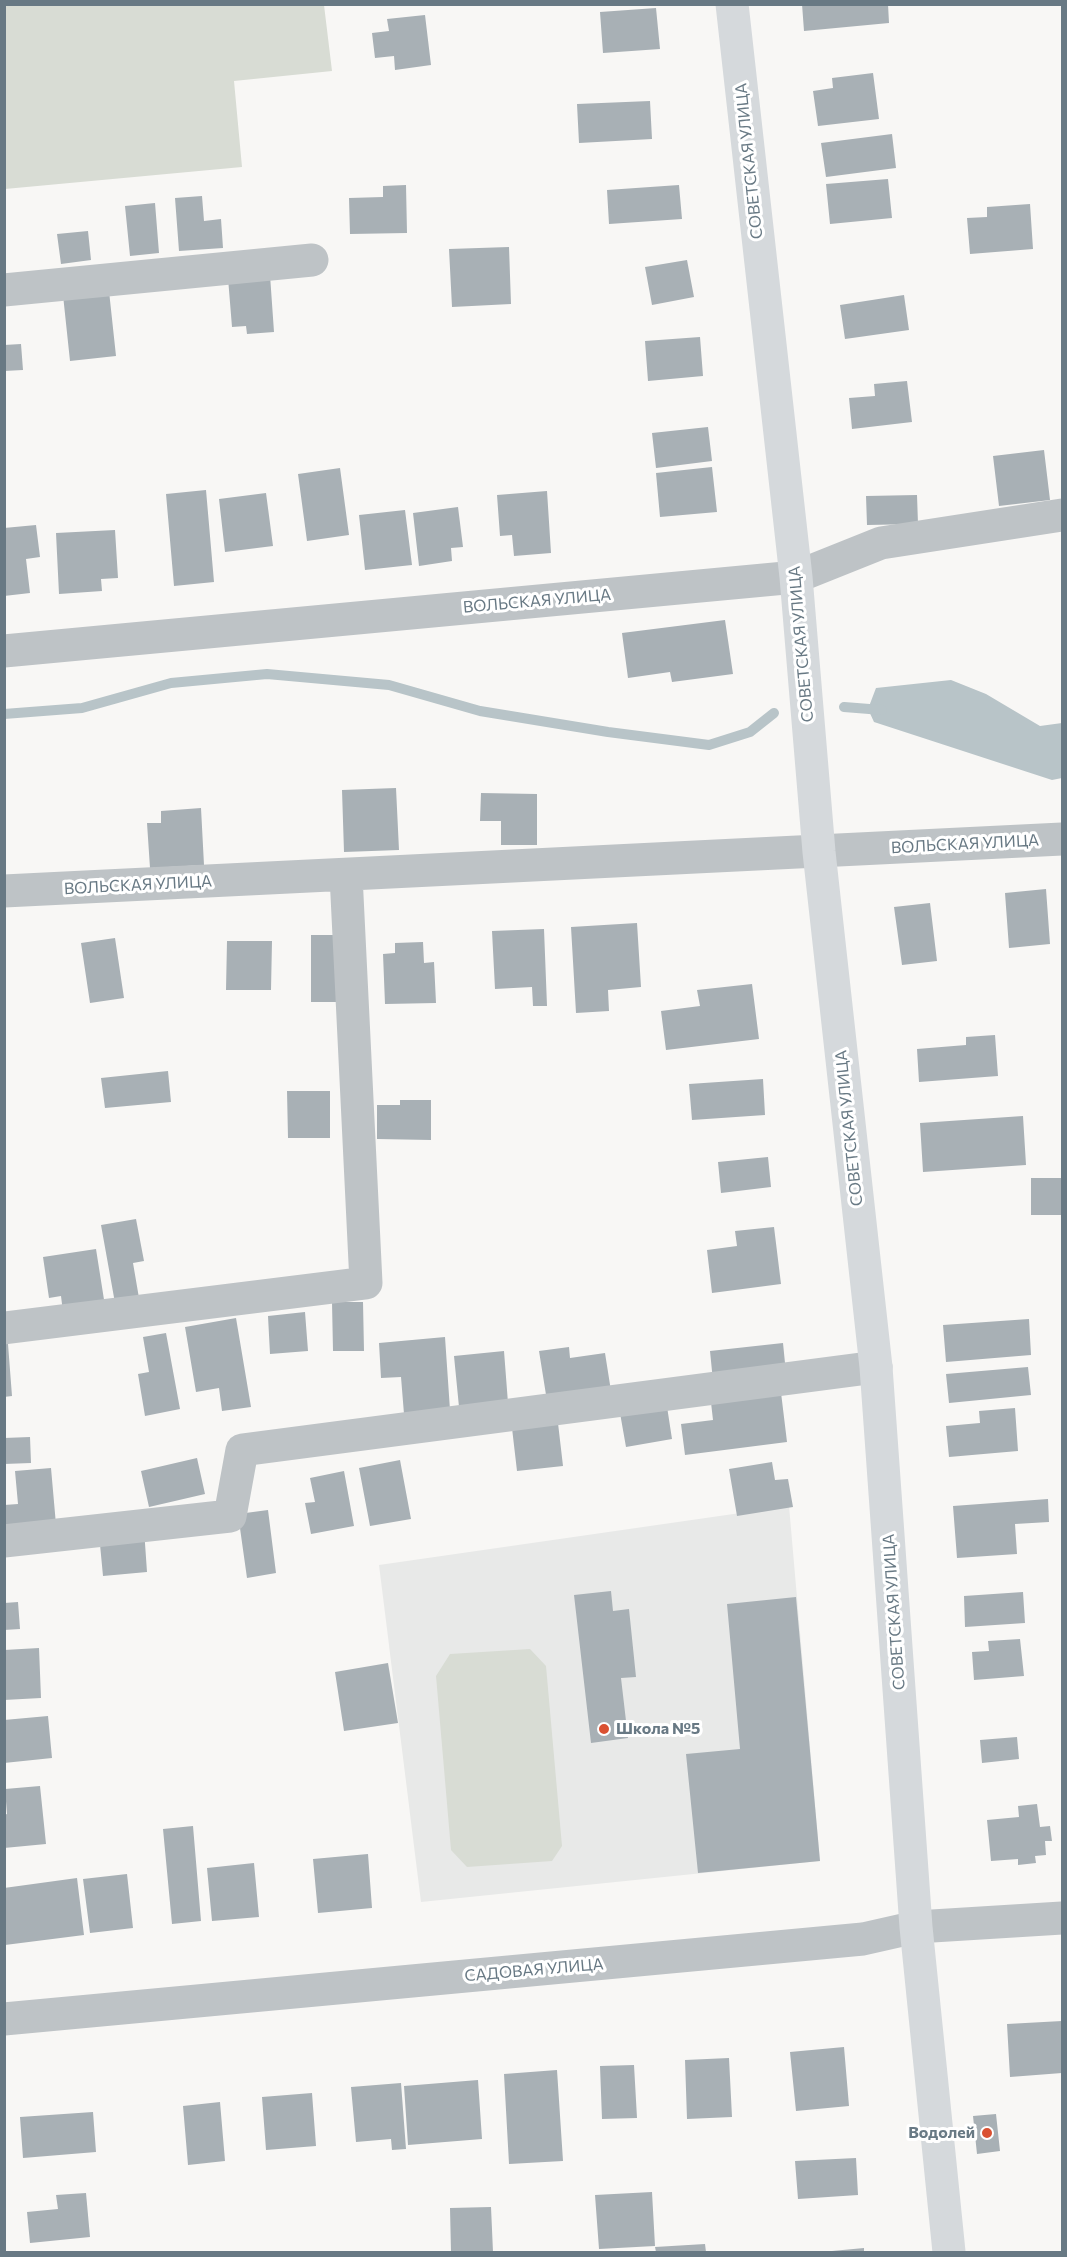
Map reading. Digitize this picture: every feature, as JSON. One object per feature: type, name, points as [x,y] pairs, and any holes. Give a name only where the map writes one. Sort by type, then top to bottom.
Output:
[{"type":"main road","name":"СОВЕТСКАЯ УЛИЦА","points":[[732,4],[796,577],[819,852],[876,1367],[916,1927],[950,2253]]},
{"type":"street","points":[[4,290],[312,260]]},
{"type":"street","name":"ВОЛЬСКАЯ УЛИЦА","points":[[4,651],[796,577],[881,543],[1062,515]]},
{"type":"street","name":"ВОЛЬСКАЯ УЛИЦА","points":[[4,891],[1062,839]]},
{"type":"street","points":[[4,1328],[366,1283],[346,875]]},
{"type":"street","points":[[4,1541],[230,1516],[242,1450],[876,1367]]},
{"type":"street","name":"САДОВАЯ УЛИЦА","points":[[4,2019],[863,1939],[916,1927],[1062,1918]]},
{"type":"shaded area","points":[[5,4],[324,5],[332,71],[234,81],[242,167],[5,189]]},
{"type":"shaded area","points":[[951,680],[986,694],[1040,726],[1062,723],[1062,778],[1052,780],[874,722],[868,709],[876,688]]},
{"type":"shaded area","name":"Школа №5","points":[[789,1506],[820,1861],[421,1902],[379,1565]]},
{"type":"shaded area","points":[[530,1649],[546,1666],[562,1846],[552,1861],[467,1867],[451,1850],[436,1676],[450,1654]]},
{"type":"building","points":[[802,4],[888,4],[889,23],[804,31]]},
{"type":"building","points":[[656,8],[660,49],[603,53],[600,12]]},
{"type":"building","points":[[425,15],[431,65],[395,70],[394,56],[375,58],[372,33],[389,31],[387,19]]},
{"type":"building","points":[[873,73],[879,119],[818,126],[813,91],[833,88],[832,78]]},
{"type":"building","points":[[650,101],[652,139],[579,143],[577,104]]},
{"type":"building","points":[[892,134],[896,168],[826,177],[821,143]]},
{"type":"building","points":[[888,179],[892,218],[830,224],[826,184]]},
{"type":"building","points":[[406,185],[407,233],[350,234],[349,198],[383,197],[383,186]]},
{"type":"building","points":[[679,185],[682,219],[609,224],[607,190]]},
{"type":"building","points":[[202,196],[204,221],[221,219],[223,248],[179,251],[175,198]]},
{"type":"building","points":[[155,203],[159,253],[130,256],[125,206]]},
{"type":"building","points":[[1030,204],[1033,249],[970,254],[967,218],[987,217],[987,207]]},
{"type":"building","points":[[88,231],[91,260],[61,264],[57,234]]},
{"type":"building","points":[[509,247],[511,304],[452,307],[449,249]]},
{"type":"building","points":[[687,260],[694,297],[652,305],[645,267]]},
{"type":"building","points":[[270,275],[274,332],[247,334],[246,326],[232,327],[228,278]]},
{"type":"building","points":[[109,291],[116,356],[70,361],[63,295]]},
{"type":"building","points":[[904,295],[909,330],[845,339],[840,305]]},
{"type":"building","points":[[700,337],[703,376],[648,381],[645,341]]},
{"type":"building","points":[[21,344],[23,370],[4,371],[4,345]]},
{"type":"building","points":[[907,381],[912,422],[852,429],[849,398],[875,396],[874,384]]},
{"type":"building","points":[[708,427],[712,461],[656,468],[652,433]]},
{"type":"building","points":[[1044,450],[1050,500],[999,506],[993,456]]},
{"type":"building","points":[[712,467],[717,512],[660,517],[656,473]]},
{"type":"building","points":[[340,468],[349,535],[307,541],[298,474]]},
{"type":"building","points":[[206,490],[214,582],[174,586],[166,494]]},
{"type":"building","points":[[547,491],[551,553],[514,556],[512,535],[500,536],[497,495]]},
{"type":"building","points":[[266,493],[273,546],[225,552],[219,499]]},
{"type":"building","points":[[917,495],[918,524],[867,525],[866,496]]},
{"type":"building","points":[[458,507],[463,547],[451,548],[452,561],[419,566],[413,513]]},
{"type":"building","points":[[405,510],[412,565],[365,570],[359,515]]},
{"type":"building","points":[[36,525],[40,557],[26,559],[30,593],[4,596],[4,528]]},
{"type":"building","points":[[115,530],[118,578],[101,579],[102,591],[59,594],[56,533]]},
{"type":"building","points":[[725,620],[733,674],[672,682],[670,672],[628,678],[622,633]]},
{"type":"building","points":[[396,788],[399,850],[344,852],[342,790]]},
{"type":"building","points":[[481,793],[537,794],[537,845],[501,845],[501,821],[480,821]]},
{"type":"building","points":[[201,808],[204,865],[150,868],[147,823],[161,823],[161,811]]},
{"type":"building","points":[[1046,889],[1050,944],[1009,948],[1005,893]]},
{"type":"building","points":[[930,903],[937,961],[902,965],[894,907]]},
{"type":"building","points":[[637,923],[641,987],[608,990],[609,1011],[576,1013],[571,927]]},
{"type":"building","points":[[544,929],[547,1006],[533,1006],[532,987],[495,989],[492,931]]},
{"type":"building","points":[[311,935],[347,935],[347,1002],[311,1002]]},
{"type":"building","points":[[115,938],[124,998],[90,1003],[81,943]]},
{"type":"building","points":[[227,941],[272,941],[271,990],[226,990]]},
{"type":"building","points":[[423,942],[424,963],[434,962],[436,1003],[385,1004],[383,954],[395,953],[395,943]]},
{"type":"building","points":[[752,984],[759,1039],[666,1050],[661,1011],[700,1006],[697,990]]},
{"type":"building","points":[[995,1035],[998,1076],[919,1082],[917,1049],[966,1045],[966,1037]]},
{"type":"building","points":[[168,1071],[171,1102],[105,1108],[101,1078]]},
{"type":"building","points":[[763,1079],[765,1115],[692,1120],[689,1084]]},
{"type":"building","points":[[287,1091],[330,1091],[330,1138],[288,1138]]},
{"type":"building","points":[[400,1100],[431,1100],[431,1140],[377,1139],[377,1105],[400,1105]]},
{"type":"building","points":[[1023,1116],[1026,1165],[923,1172],[920,1123]]},
{"type":"building","points":[[768,1157],[771,1187],[721,1193],[718,1162]]},
{"type":"building","points":[[1031,1178],[1062,1178],[1062,1215],[1031,1215]]},
{"type":"building","points":[[136,1219],[144,1261],[133,1263],[139,1298],[115,1303],[101,1225]]},
{"type":"building","points":[[774,1227],[781,1284],[712,1293],[707,1250],[737,1246],[735,1231]]},
{"type":"building","points":[[96,1249],[105,1306],[63,1312],[61,1296],[49,1298],[43,1257]]},
{"type":"building","points":[[332,1302],[363,1302],[364,1351],[333,1351]]},
{"type":"building","points":[[305,1312],[308,1351],[270,1354],[268,1316]]},
{"type":"building","points":[[236,1318],[251,1407],[222,1411],[219,1388],[196,1392],[185,1327]]},
{"type":"building","points":[[1029,1319],[1031,1355],[946,1362],[943,1325]]},
{"type":"building","points":[[166,1333],[180,1409],[145,1416],[138,1374],[149,1372],[143,1337]]},
{"type":"building","points":[[445,1337],[450,1410],[404,1414],[401,1377],[381,1378],[379,1343]]},
{"type":"building","points":[[783,1343],[786,1373],[713,1381],[710,1351]]},
{"type":"building","points":[[4,1344],[8,1344],[12,1396],[4,1397]]},
{"type":"building","points":[[569,1347],[570,1358],[605,1353],[611,1391],[547,1401],[539,1351]]},
{"type":"building","points":[[504,1351],[508,1403],[459,1407],[454,1356]]},
{"type":"building","points":[[1028,1367],[1031,1395],[949,1403],[946,1374]]},
{"type":"building","points":[[779,1376],[787,1442],[685,1455],[681,1424],[713,1420],[709,1385]]},
{"type":"building","points":[[664,1387],[672,1439],[626,1447],[617,1396]]},
{"type":"building","points":[[556,1406],[563,1466],[517,1471],[510,1411]]},
{"type":"building","points":[[1015,1408],[1018,1451],[949,1457],[946,1426],[980,1423],[979,1411]]},
{"type":"building","points":[[30,1437],[31,1463],[4,1464],[4,1438]]},
{"type":"building","points":[[197,1458],[205,1494],[149,1507],[141,1471]]},
{"type":"building","points":[[400,1460],[411,1519],[370,1526],[359,1468]]},
{"type":"building","points":[[772,1462],[775,1480],[788,1479],[793,1507],[737,1516],[729,1469]]},
{"type":"building","points":[[51,1468],[57,1536],[4,1540],[4,1505],[18,1504],[15,1471]]},
{"type":"building","points":[[344,1471],[354,1526],[311,1534],[305,1503],[315,1502],[310,1478]]},
{"type":"building","points":[[1048,1499],[1049,1522],[1015,1524],[1017,1554],[957,1558],[953,1506]]},
{"type":"building","points":[[268,1510],[276,1573],[247,1578],[238,1514]]},
{"type":"building","points":[[144,1529],[147,1572],[103,1576],[99,1534]]},
{"type":"building","points":[[611,1591],[613,1611],[629,1609],[636,1677],[621,1678],[628,1738],[591,1743],[574,1595]]},
{"type":"building","points":[[1023,1592],[1025,1623],[965,1627],[964,1596]]},
{"type":"building","points":[[796,1597],[820,1861],[698,1873],[686,1754],[740,1749],[727,1604]]},
{"type":"building","points":[[18,1602],[20,1629],[4,1630],[4,1603]]},
{"type":"building","points":[[1020,1639],[1024,1676],[974,1680],[972,1652],[989,1651],[988,1641]]},
{"type":"building","points":[[39,1648],[41,1698],[4,1700],[4,1650]]},
{"type":"building","points":[[388,1663],[398,1723],[344,1731],[335,1672]]},
{"type":"building","points":[[48,1716],[52,1758],[4,1763],[4,1720]]},
{"type":"building","points":[[1017,1737],[1019,1759],[982,1763],[980,1740]]},
{"type":"building","points":[[40,1786],[46,1844],[4,1848],[4,1815],[7,1814],[5,1789]]},
{"type":"building","points":[[1037,1804],[1040,1827],[1050,1826],[1052,1841],[1045,1841],[1046,1855],[1035,1856],[1036,1863],[1018,1865],[1018,1859],[991,1861],[987,1820],[1019,1817],[1018,1806]]},
{"type":"building","points":[[193,1826],[201,1921],[172,1924],[163,1829]]},
{"type":"building","points":[[368,1854],[372,1908],[318,1913],[313,1859]]},
{"type":"building","points":[[254,1863],[259,1917],[212,1921],[207,1868]]},
{"type":"building","points":[[127,1874],[133,1928],[90,1933],[83,1879]]},
{"type":"building","points":[[77,1878],[84,1935],[5,1945],[4,1888]]},
{"type":"building","points":[[1062,2021],[1062,2073],[1010,2077],[1007,2024]]},
{"type":"building","points":[[844,2047],[849,2106],[796,2111],[790,2052]]},
{"type":"building","points":[[729,2058],[732,2117],[687,2119],[685,2060]]},
{"type":"building","points":[[634,2065],[637,2118],[602,2119],[600,2066]]},
{"type":"building","points":[[557,2070],[563,2161],[509,2164],[504,2074]]},
{"type":"building","points":[[478,2080],[482,2139],[408,2145],[404,2086]]},
{"type":"building","points":[[401,2083],[406,2149],[392,2150],[391,2139],[356,2142],[351,2087]]},
{"type":"building","points":[[312,2093],[316,2146],[266,2150],[262,2097]]},
{"type":"building","points":[[220,2102],[225,2161],[188,2165],[183,2106]]},
{"type":"building","points":[[93,2112],[96,2152],[23,2158],[20,2117]]},
{"type":"building","points":[[996,2114],[1000,2151],[977,2154],[973,2116]]},
{"type":"building","points":[[856,2158],[858,2195],[798,2199],[795,2161]]},
{"type":"building","points":[[652,2192],[655,2246],[599,2249],[595,2195]]},
{"type":"building","points":[[86,2193],[90,2237],[30,2243],[27,2212],[58,2209],[56,2195]]},
{"type":"building","points":[[491,2207],[493,2252],[451,2252],[450,2208]]},
{"type":"building","points":[[705,2244],[706,2252],[656,2252],[655,2247]]},
{"type":"building","points":[[864,2248],[864,2252],[832,2252],[832,2251]]},
{"type":"waterway","points":[[4,714],[82,708],[171,683],[267,674],[389,685],[480,711],[608,732],[709,745],[750,732],[774,713]]},
{"type":"waterway","points":[[844,707],[882,710]]},
{"type":"place","name":"Школа №5","points":[[604,1729]]},
{"type":"place","name":"Водолей","points":[[987,2133]]}]
